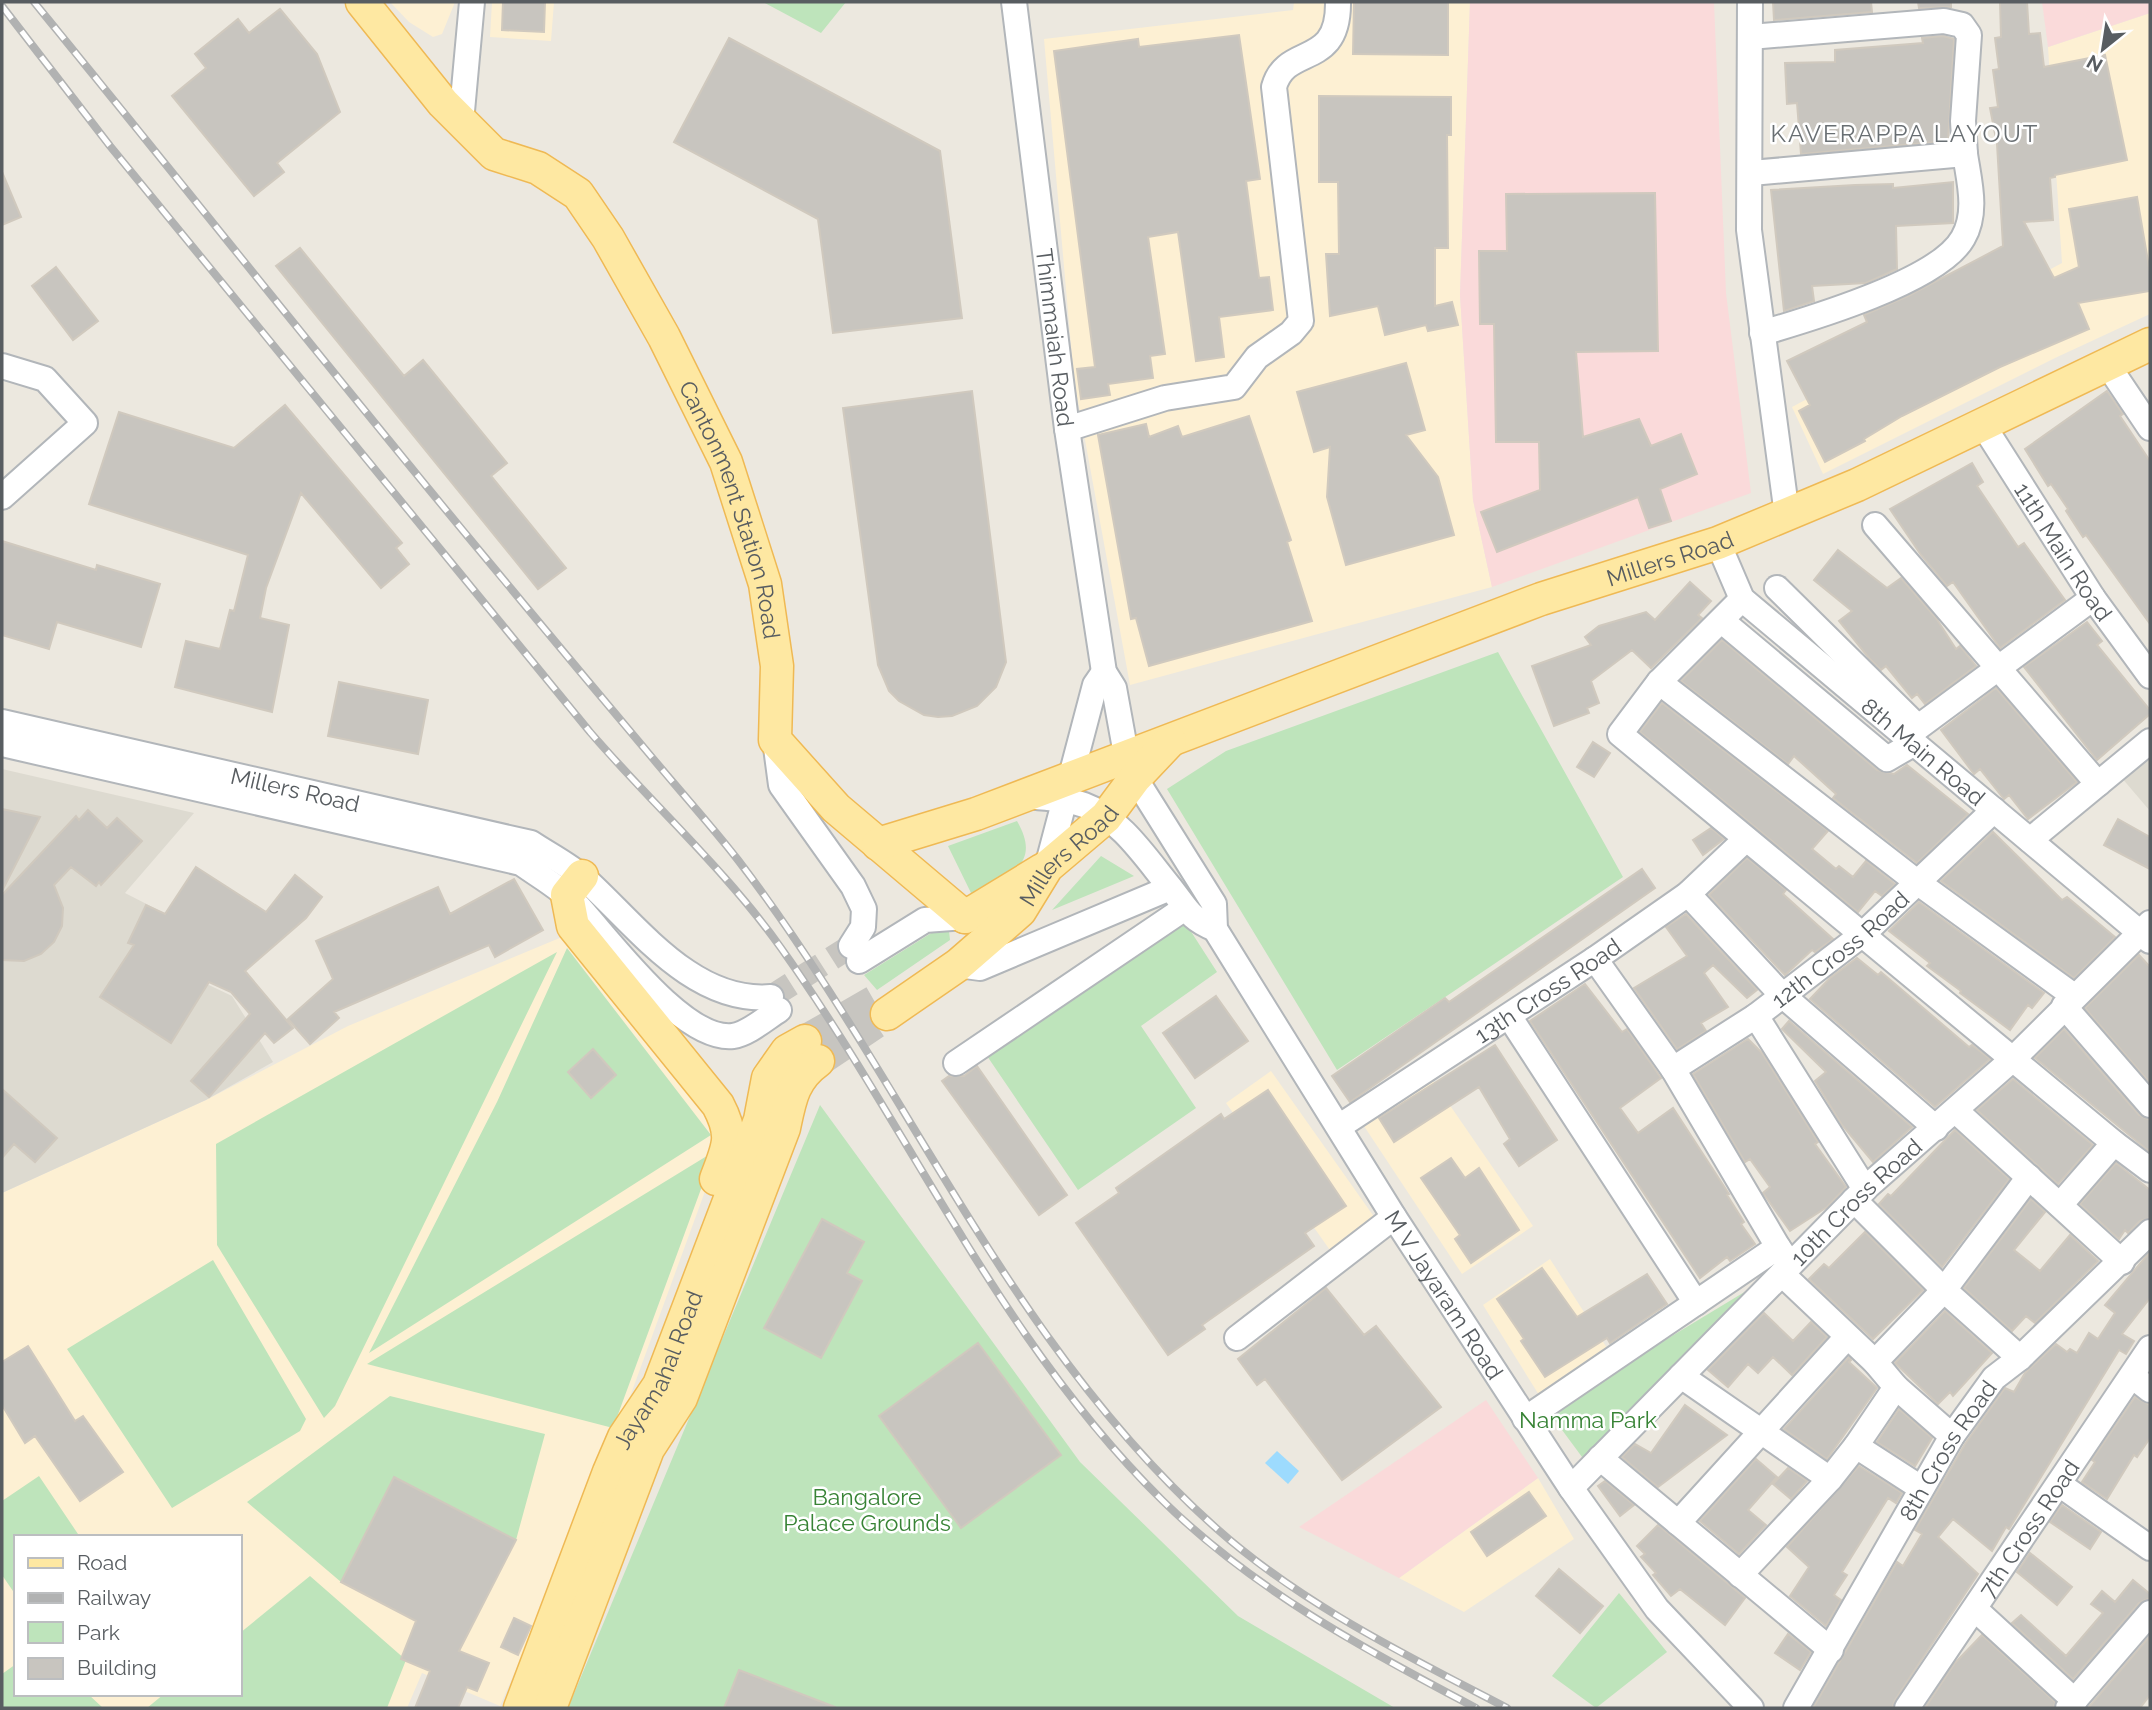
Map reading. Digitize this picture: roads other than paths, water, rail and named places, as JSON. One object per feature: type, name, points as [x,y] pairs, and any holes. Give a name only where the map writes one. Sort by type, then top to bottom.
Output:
[{"type":"main road","name":"Cantonment Station Road","points":[[362,2],[443,103],[494,154],[538,168],[578,194],[608,238],[664,337],[726,462],[765,584],[777,666],[775,740]]},
{"type":"main road","name":"Millers Road","points":[[965,917],[960,936],[949,948],[883,1006],[958,965],[1023,908],[1046,867],[1106,817],[1131,766],[1173,737],[1541,599],[1718,543],[1787,515],[1983,425],[2150,344]]},
{"type":"main road","points":[[775,740],[836,807],[965,917],[1046,867]]},
{"type":"main road","points":[[878,844],[1020,796],[1067,788],[1131,766]]},
{"type":"main road","points":[[574,886],[573,926],[718,1105],[730,1128],[728,1146],[641,1378],[624,1437]]},
{"type":"main road","name":"Jayamahal Road","points":[[520,1708],[624,1437],[659,1385],[760,1120],[768,1079],[788,1051],[812,1051],[804,1071],[791,1090],[785,1128],[681,1398],[649,1449],[550,1708]]},
{"type":"street","points":[[461,122],[472,2]]},
{"type":"street","name":"Thimmaiah Road","points":[[1014,2],[1067,429],[1104,673],[1114,688],[1131,766]]},
{"type":"street","points":[[1067,429],[1166,398],[1234,387],[1257,357],[1291,333],[1301,321],[1274,87],[1278,72],[1291,62],[1313,54],[1328,41],[1339,21],[1338,2]]},
{"type":"street","points":[[1749,2],[1749,230],[1787,515]]},
{"type":"street","points":[[1750,37],[1944,21],[1962,25],[1969,35],[1963,121],[1973,210],[1963,239],[1935,266],[1899,284],[1762,333]]},
{"type":"street","points":[[1751,173],[1965,154]]},
{"type":"street","points":[[2107,364],[2150,428]]},
{"type":"street","points":[[2,366],[45,379],[85,423],[2,497]]},
{"type":"street","name":"11th Main Road","points":[[1983,425],[2093,598],[2150,676]]},
{"type":"street","points":[[1875,525],[2098,784]]},
{"type":"street","name":"8th Main Road","points":[[1718,543],[1742,599],[1912,736],[2030,840],[2147,932]]},
{"type":"street","points":[[1777,588],[1912,736]]},
{"type":"street","points":[[1728,626],[1887,759],[1999,667],[2093,598]]},
{"type":"street","points":[[1742,599],[1659,682],[1620,734],[2150,1170]]},
{"type":"street","points":[[1046,867],[1095,685],[1104,673]]},
{"type":"street","points":[[1659,682],[2069,1001],[2150,1105]]},
{"type":"street","name":"Millers Road","points":[[2,723],[531,843],[574,886]]},
{"type":"street","points":[[775,740],[781,785],[853,886],[864,909],[863,928],[855,953],[925,920],[965,917]]},
{"type":"street","points":[[2030,840],[2150,741]]},
{"type":"street","name":"Millers Road","points":[[2,744],[521,863],[574,886]]},
{"type":"street","name":"M V Jayaram Road","points":[[1131,766],[1214,904],[1215,929],[1340,1126],[1394,1217],[1525,1419],[1657,1609],[1751,1708]]},
{"type":"street","name":"M V Jayaram Road","points":[[1067,788],[1086,806],[1106,817],[1126,835],[1195,921],[1215,929]]},
{"type":"street","name":"12th Cross Road","points":[[1673,1069],[1756,1016],[1781,994],[1863,934],[1994,810]]},
{"type":"street","name":"13th Cross Road","points":[[1340,1126],[1595,959],[1688,894],[1746,839]]},
{"type":"street","points":[[574,886],[673,962],[712,987],[746,999],[775,1003],[733,1036],[710,1033],[671,1007],[636,974],[574,886]]},
{"type":"street","points":[[1688,894],[1781,994],[1936,1128]]},
{"type":"street","points":[[958,965],[980,968],[1178,898]]},
{"type":"street","points":[[956,1062],[1178,898]]},
{"type":"street","name":"10th Cross Road","points":[[1571,1488],[1681,1376],[1784,1262],[1956,1111],[2014,1058],[2069,1001],[2147,932]]},
{"type":"street","points":[[1595,959],[1673,1069],[1784,1262],[1847,1337],[1875,1362],[1896,1387],[1952,1436]]},
{"type":"street","points":[[1509,1016],[1696,1303]]},
{"type":"street","points":[[1756,1016],[1860,1194],[1944,1290],[2020,1358]]},
{"type":"street","points":[[1956,1111],[2122,1262]]},
{"type":"street","points":[[2060,1205],[2114,1143]]},
{"type":"street","points":[[1875,1362],[1944,1290],[2029,1177]]},
{"type":"street","points":[[1237,1338],[1394,1217]]},
{"type":"street","name":"8th Cross Road","points":[[1796,1708],[1952,1436],[1994,1378],[2020,1358],[2150,1233]]},
{"type":"street","points":[[1525,1419],[1696,1303],[1784,1262]]},
{"type":"street","points":[[1678,1523],[1847,1337]]},
{"type":"street","name":"7th Cross Road","points":[[1907,1708],[2059,1484],[2141,1383],[2150,1348]]},
{"type":"street","points":[[1681,1376],[1762,1429],[1830,1479]]},
{"type":"street","points":[[1740,1575],[1830,1479],[1896,1387]]},
{"type":"street","points":[[1856,1446],[1921,1488]]},
{"type":"street","points":[[1600,1458],[1830,1650]]},
{"type":"street","points":[[2059,1484],[2150,1548]]},
{"type":"street","points":[[1976,1610],[2071,1704],[2150,1613]]},
{"type":"water","points":[[1277,1451],[1299,1471],[1288,1484],[1265,1463]]},
{"type":"tunnel","points":[[771,997],[851,946]]},
{"type":"tunnel","points":[[805,1041],[880,998]]},
{"type":"tunnel","points":[[818,1061],[875,1023]]},
{"type":"railway","points":[[34,2],[419,477],[738,860],[798,944],[854,1030],[1017,1293],[1077,1376],[1143,1455],[1216,1528],[1283,1581],[1355,1627],[1507,1708]]},
{"type":"railway","points":[[2,6],[110,146],[590,732],[713,864],[759,919],[828,1018],[1005,1304],[1053,1373],[1105,1439],[1163,1501],[1198,1533],[1272,1590],[1352,1640],[1476,1708]]},
{"type":"district","name":"KAVERAPPA LAYOUT","points":[[1905,133]]},
{"type":"park label","name":"Namma Park","points":[[1588,1419]]},
{"type":"park label","name":"Bangalore Palace Grounds","points":[[867,1509]]}]
